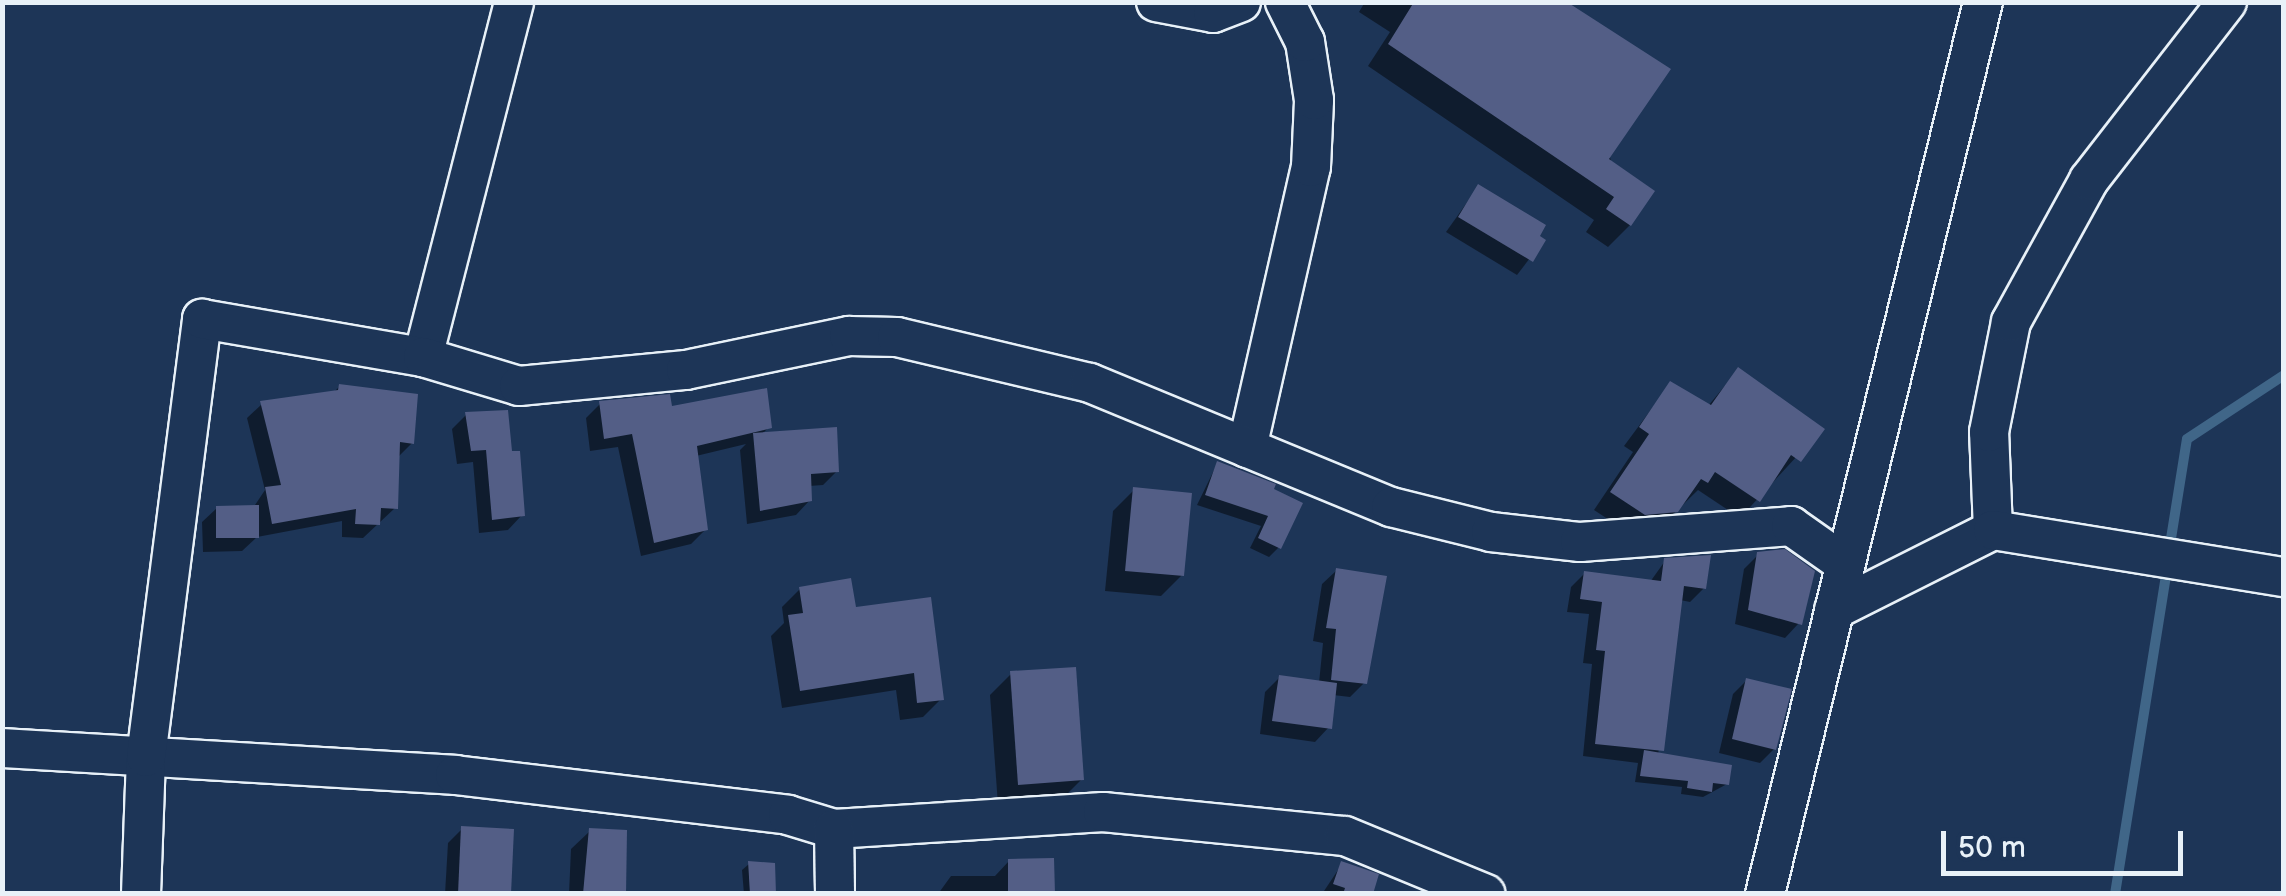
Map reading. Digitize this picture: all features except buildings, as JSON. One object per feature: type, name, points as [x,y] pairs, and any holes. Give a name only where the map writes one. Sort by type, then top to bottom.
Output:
[{"type":"street","points":[[423,357],[514,2]]},
{"type":"street","points":[[1156,2],[1213,12],[1241,2]]},
{"type":"street","points":[[1247,448],[1311,168],[1314,100],[1306,42],[1285,2]]},
{"type":"street","points":[[1765,894],[1983,2]]},
{"type":"street","points":[[1993,530],[1989,432],[2010,322],[2089,180],[2227,2]]},
{"type":"street","points":[[141,894],[146,757],[202,319],[423,357],[519,386],[686,370],[849,336],[897,337],[1090,383],[1391,506],[1491,532],[1580,542],[1791,526],[1845,564]]},
{"type":"street","points":[[1834,610],[1993,530],[2284,577]]},
{"type":"street","points":[[2,748],[455,775],[788,814],[834,829],[1053,811],[1344,836],[1387,848],[1486,894]]},
{"type":"street","points":[[834,829],[835,894]]},
{"type":"waterway","points":[[2169,551],[2187,439],[2284,375]]},
{"type":"waterway","points":[[2115,894],[2167,568]]}]
